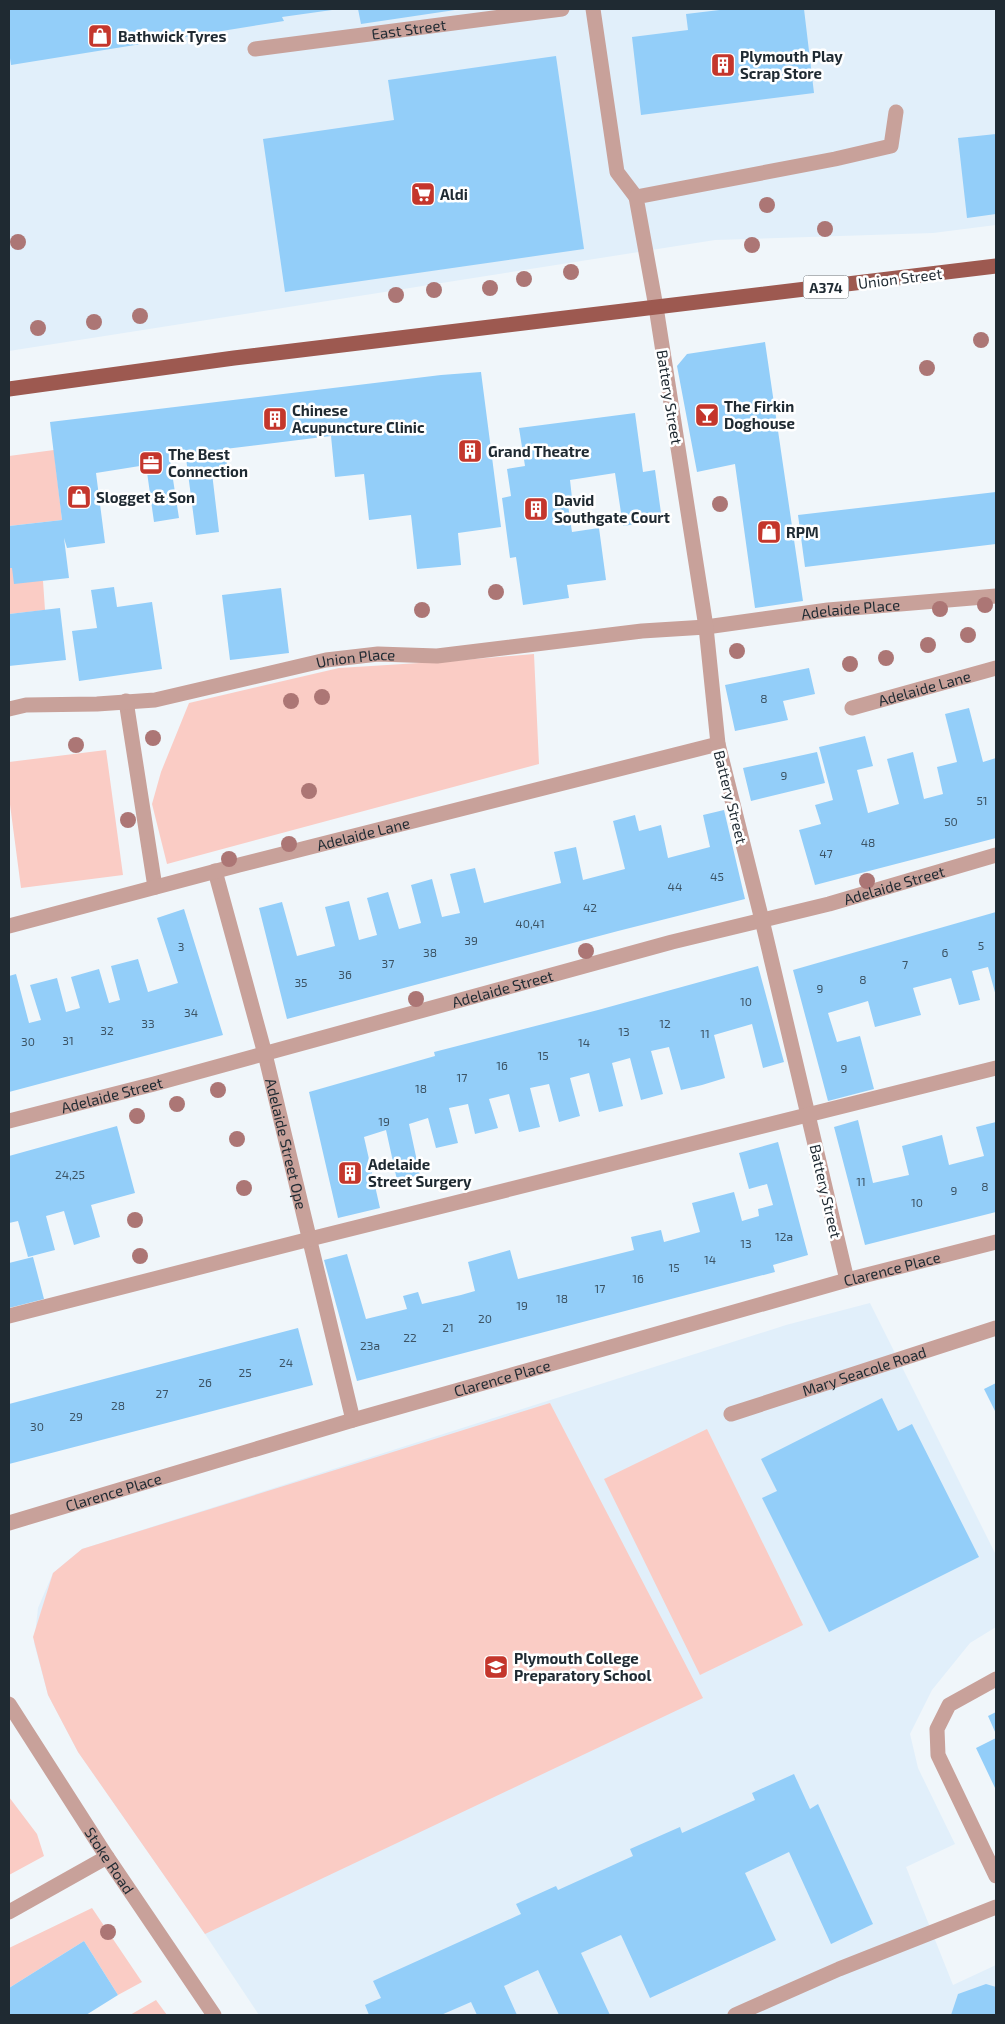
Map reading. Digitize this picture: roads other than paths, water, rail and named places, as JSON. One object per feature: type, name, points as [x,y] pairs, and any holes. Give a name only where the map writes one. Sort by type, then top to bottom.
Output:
[{"type":"main road","name":"Union Street","points":[[9,389],[234,358],[996,266]]},
{"type":"street","name":"East Street","points":[[255,49],[562,9]]},
{"type":"street","points":[[593,9],[617,172],[636,198],[835,159],[891,146],[896,112]]},
{"type":"street","name":"Battery Street","points":[[636,198],[656,307],[706,627],[718,744],[762,920],[847,1280]]},
{"type":"street","name":"Adelaide Place","points":[[706,627],[828,610],[996,596]]},
{"type":"street","name":"Union Place","points":[[9,709],[26,705],[97,704],[155,700],[326,660],[378,654],[437,656],[642,631],[706,627]]},
{"type":"street","name":"Adelaide Lane","points":[[852,708],[996,668]]},
{"type":"street","points":[[126,701],[155,887]]},
{"type":"street","name":"Adelaide Lane","points":[[9,926],[718,744]]},
{"type":"street","name":"Adelaide Street","points":[[9,1121],[154,1084],[672,942],[829,904],[996,855]]},
{"type":"street","name":"Adelaide Street Ope","points":[[215,872],[265,1054],[352,1420]]},
{"type":"street","points":[[9,1316],[996,1068]]},
{"type":"street","name":"Clarence Place","points":[[9,1523],[352,1420],[847,1280],[996,1242]]},
{"type":"street","name":"Mary Seacole Road","points":[[731,1414],[996,1328]]},
{"type":"street","points":[[996,1679],[949,1705],[937,1729],[938,1755],[996,1876]]},
{"type":"street","name":"Stoke Road","points":[[9,1704],[107,1857],[214,2015]]},
{"type":"street","points":[[9,1912],[107,1857]]},
{"type":"street","points":[[736,2015],[839,1969],[996,1907]]},
{"type":"place","name":"Bathwick Tyres","points":[[100,36]]},
{"type":"place","name":"Plymouth Play Scrap Store","points":[[723,65]]},
{"type":"place","name":"Aldi","points":[[423,194]]},
{"type":"place","name":"The Firkin Doghouse","points":[[707,415]]},
{"type":"place","name":"Chinese Acupuncture Clinic","points":[[275,419]]},
{"type":"place","name":"Grand Theatre","points":[[470,451]]},
{"type":"place","name":"The Best Connection","points":[[151,463]]},
{"type":"place","name":"Slogget & Son","points":[[79,497]]},
{"type":"place","name":"David Southgate Court","points":[[536,509]]},
{"type":"place","name":"RPM","points":[[769,532]]},
{"type":"place","name":"Adelaide Street Surgery","points":[[350,1173]]},
{"type":"place","name":"Plymouth College Preparatory School","points":[[496,1667]]}]
